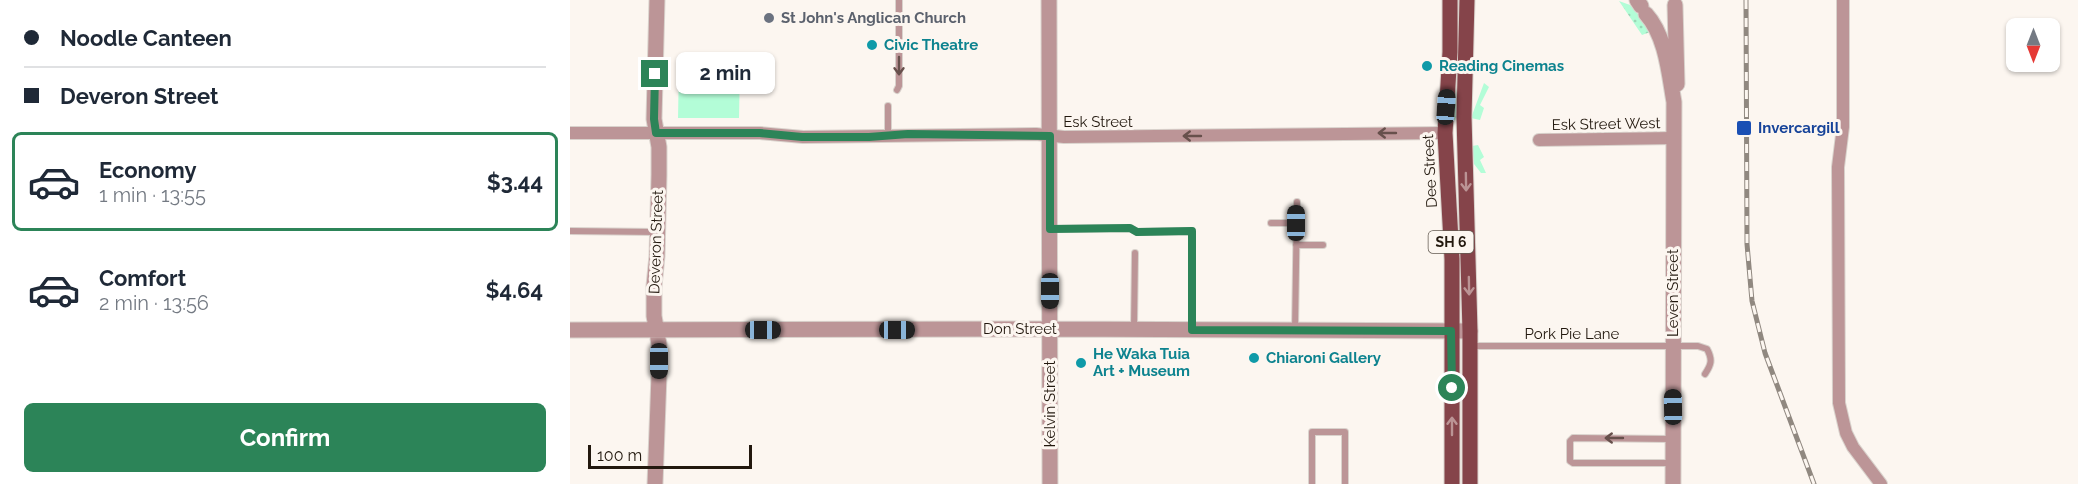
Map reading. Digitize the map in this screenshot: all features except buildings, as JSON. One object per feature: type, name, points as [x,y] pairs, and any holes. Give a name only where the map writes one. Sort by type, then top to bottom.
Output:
[{"type":"main road","name":"Dee Street","points":[[1450,0],[1450,52],[1445,133],[1451,228],[1452,484]]},
{"type":"main road","name":"SH 6","points":[[1467,0],[1464,124],[1470,339],[1470,484]]},
{"type":"street","name":"Deveron Street","points":[[655,484],[659,375],[654,285],[657,256],[659,151],[654,115],[657,0]]},
{"type":"street","name":"Kelvin Street","points":[[1049,0],[1050,484]]},
{"type":"street","points":[[1843,0],[1843,127],[1838,167],[1839,402],[1846,433],[1853,447],[1881,484]]},
{"type":"street","points":[[1641,5],[1655,18],[1665,16],[1675,2]]},
{"type":"street","name":"Leven Street","points":[[1673,484],[1674,102],[1678,79],[1675,2]]},
{"type":"street","name":"Leven Street","points":[[1641,5],[1653,22],[1660,42],[1674,102]]},
{"type":"street","name":"Esk Street","points":[[570,133],[760,133],[802,137],[1112,137],[1445,133]]},
{"type":"street","name":"Esk Street West","points":[[1539,140],[1674,138]]},
{"type":"street","name":"Don Street","points":[[570,330],[1451,331],[1470,339]]},
{"type":"lane","points":[[897,90],[899,86],[899,0]]},
{"type":"lane","points":[[888,106],[888,136]]},
{"type":"lane","points":[[1295,331],[1296,202]]},
{"type":"lane","points":[[1271,223],[1296,223]]},
{"type":"lane","points":[[1050,229],[1130,228],[1137,232],[1192,231],[1192,330]]},
{"type":"lane","points":[[570,231],[656,232]]},
{"type":"lane","points":[[1296,245],[1323,245]]},
{"type":"lane","points":[[1134,330],[1135,253]]},
{"type":"lane","name":"Pork Pie Lane","points":[[1470,339],[1698,346],[1707,349],[1712,357],[1711,366],[1705,374]]},
{"type":"lane","points":[[1312,484],[1312,432],[1345,432],[1345,484]]},
{"type":"lane","points":[[1673,439],[1573,438],[1570,441],[1570,461],[1573,463],[1673,463]]},
{"type":"green space","points":[[1455,0],[1462,0],[1458,120],[1452,120]]},
{"type":"green space","points":[[1619,1],[1630,5],[1653,31],[1642,35]]},
{"type":"green space","points":[[679,65],[740,66],[739,118],[678,118]]},
{"type":"green space","points":[[1484,83],[1489,87],[1480,105],[1484,108],[1480,120],[1471,118]]},
{"type":"green space","points":[[1478,145],[1484,157],[1480,160],[1486,173],[1481,173],[1474,164],[1472,146]]},
{"type":"railway","points":[[1746,0],[1747,244],[1752,301],[1765,353],[1814,484]]},
{"type":"place","name":"St John's Anglican Church","points":[[769,18]]},
{"type":"place","name":"Civic Theatre","points":[[872,45]]},
{"type":"place","name":"Reading Cinemas","points":[[1427,66]]},
{"type":"place","name":"Invercargill","points":[[1744,128]]},
{"type":"place","name":"Chiaroni Gallery","points":[[1254,358]]},
{"type":"place","name":"He Waka Tuia Art + Museum","points":[[1081,363]]},
{"type":"route","points":[[655,74],[656,133],[760,133],[802,137],[869,137],[908,134],[1036,134],[1050,136],[1050,229],[1130,228],[1137,232],[1192,231],[1192,330],[1451,331],[1452,388]]}]
